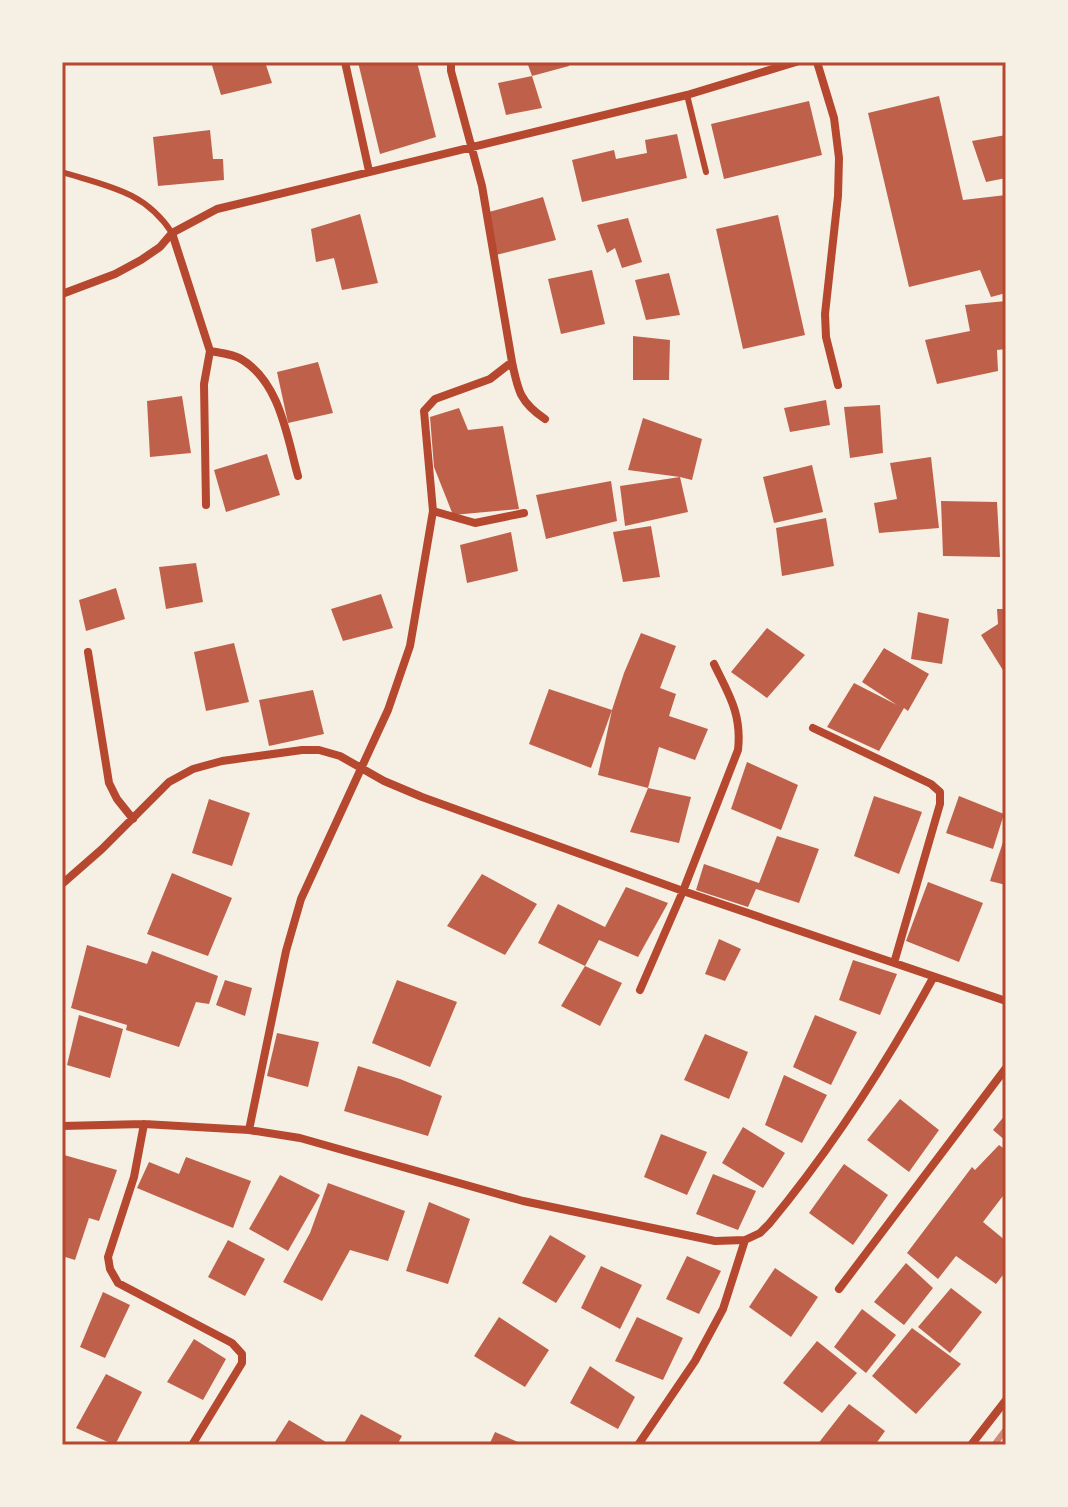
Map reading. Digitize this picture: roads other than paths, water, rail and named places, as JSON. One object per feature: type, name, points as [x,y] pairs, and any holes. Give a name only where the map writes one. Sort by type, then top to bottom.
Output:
[{"type":"street","points":[[345,62],[369,171]]},
{"type":"street","points":[[451,62],[482,186],[516,385],[528,407],[545,419]]},
{"type":"street","points":[[62,294],[115,274],[141,260],[160,247],[172,233],[217,209],[687,95],[796,62]]},
{"type":"street","points":[[817,62],[834,118],[839,158],[838,196],[825,314],[826,337],[838,385]]},
{"type":"street","points":[[172,233],[210,351],[204,384],[206,505]]},
{"type":"street","points":[[210,351],[241,359],[265,381],[279,408],[298,476]]},
{"type":"street","points":[[249,1130],[286,951],[301,899],[388,710],[410,646],[433,511],[424,411],[435,399],[490,379],[512,362]]},
{"type":"street","points":[[433,511],[475,523],[524,513]]},
{"type":"street","points":[[88,652],[109,783],[133,819]]},
{"type":"street","points":[[640,990],[738,750],[738,714],[714,664]]},
{"type":"street","points":[[813,728],[931,784],[940,792],[940,804],[894,963]]},
{"type":"street","points":[[62,884],[169,782],[193,769],[222,761],[319,750],[340,756],[422,797],[683,891],[1006,1001]]},
{"type":"street","points":[[62,1126],[144,1124],[249,1130],[337,1147],[523,1201],[729,1243],[760,1233],[827,1149],[905,1028],[933,978]]},
{"type":"street","points":[[839,1289],[1006,1068]]},
{"type":"street","points":[[144,1124],[134,1177],[108,1257],[110,1269],[118,1283],[232,1343],[242,1354],[242,1363],[192,1445]]},
{"type":"street","points":[[638,1445],[695,1361],[723,1309],[745,1240]]},
{"type":"street","points":[[971,1445],[1006,1400]]},
{"type":"lane","points":[[687,95],[706,172]]},
{"type":"lane","points":[[62,172],[138,198],[160,213],[172,233]]},
{"type":"railway","points":[[994,1445],[1006,1429]]}]
